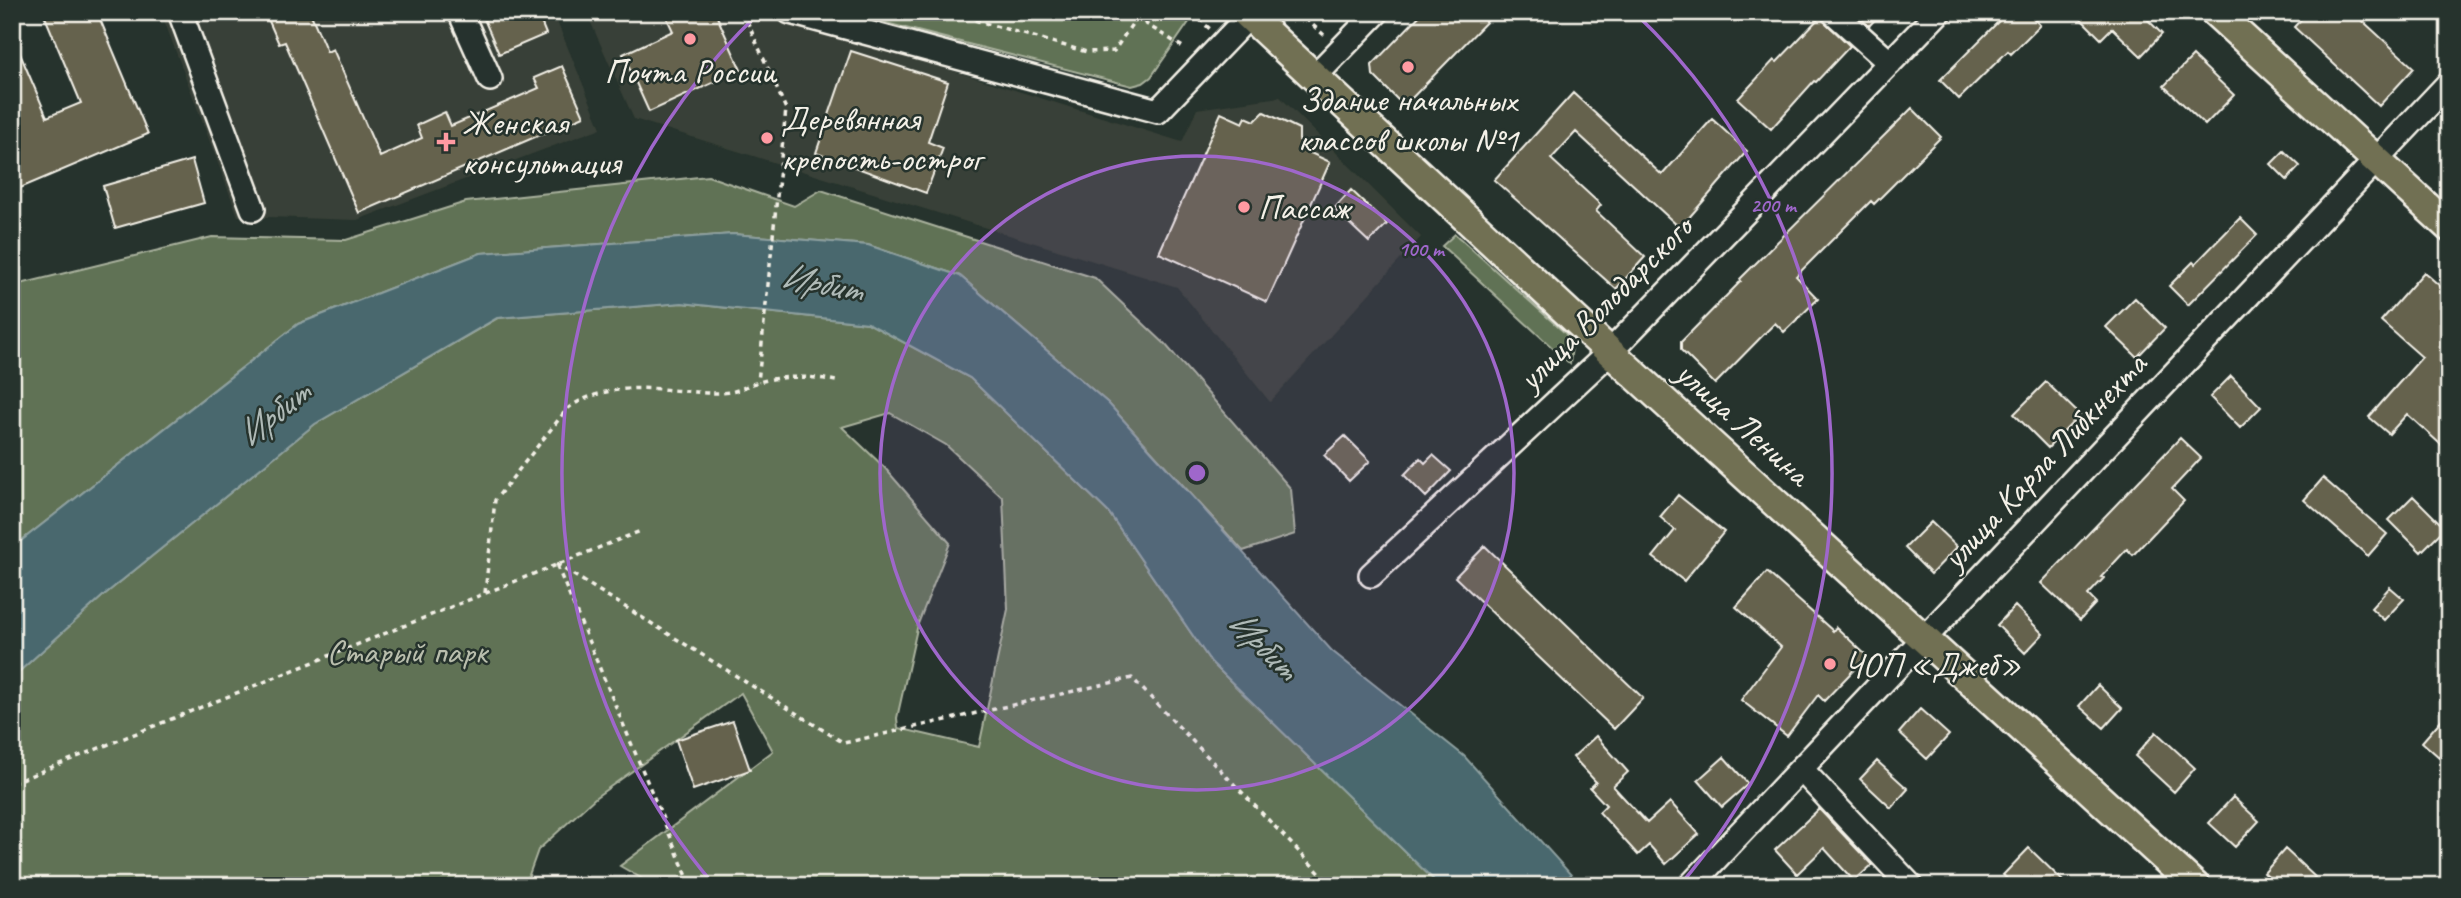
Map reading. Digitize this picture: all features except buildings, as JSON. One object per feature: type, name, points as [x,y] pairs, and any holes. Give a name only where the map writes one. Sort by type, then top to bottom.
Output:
[{"type":"main road","points":[[2215,12],[2449,227]]},
{"type":"main road","name":"улица Ленина","points":[[1247,14],[1610,352],[2196,886]]},
{"type":"street","points":[[180,12],[253,209]]},
{"type":"street","points":[[460,12],[490,79]]},
{"type":"street","points":[[790,12],[1158,111],[1247,14]]},
{"type":"street","points":[[1315,76],[1377,12]]},
{"type":"street","points":[[1833,12],[1890,62]]},
{"type":"street","name":"улица Володарского","points":[[1371,575],[1610,352],[1939,12]]},
{"type":"street","name":"улица Карла Либкнехта","points":[[1690,886],[2449,83]]},
{"type":"street","points":[[1801,769],[1911,886]]},
{"type":"path","points":[[743,12],[786,109],[758,382]]},
{"type":"path","points":[[946,12],[1087,52],[1114,51],[1136,18]]},
{"type":"path","points":[[1127,12],[1205,62]]},
{"type":"path","points":[[1298,12],[1342,50]]},
{"type":"path","points":[[485,593],[495,500],[567,409],[579,400],[615,391],[667,389],[708,394],[732,392],[758,382],[819,377],[836,381]]},
{"type":"path","points":[[12,783],[643,530]]},
{"type":"path","points":[[556,564],[691,886]]},
{"type":"path","points":[[556,564],[844,743],[1132,678],[1332,886]]},
{"type":"shaded area","points":[[161,12],[553,12],[601,128],[357,220],[238,216]]},
{"type":"shaded area","points":[[764,12],[1182,142],[1197,109],[1280,97],[1421,237],[1270,402],[1177,287],[634,119],[587,14]]},
{"type":"green space","points":[[843,12],[1196,12],[1151,77],[1132,86]]},
{"type":"green space","points":[[708,176],[794,206],[821,190],[1095,278],[1165,344],[1291,489],[1295,534],[1243,551],[1108,403],[960,276],[868,245],[733,234],[481,253],[298,324],[12,548],[12,286],[212,237],[346,240],[466,202]]},
{"type":"green space","points":[[1455,234],[1565,333],[1572,345],[1570,364],[1442,246]]},
{"type":"green space","name":"Старый парк","points":[[682,303],[868,323],[970,378],[1109,513],[1211,662],[1440,886],[655,886],[620,866],[773,751],[741,693],[596,797],[538,850],[525,886],[12,886],[12,678],[104,595],[315,424],[498,318]],"holes":[[[890,413],[946,445],[1003,498],[1008,609],[979,747],[898,728],[897,718],[918,624],[950,543],[884,467],[842,427]]]},
{"type":"water","name":"Ирбит","points":[[733,234],[868,245],[960,276],[1108,403],[1332,651],[1464,756],[1581,886],[1440,886],[1211,662],[1109,513],[970,378],[868,323],[682,303],[497,318],[315,424],[104,595],[12,678],[12,548],[298,324],[481,253]]},
{"type":"place","name":"Почта России","points":[[690,39]]},
{"type":"place","name":"Здание начальных классов школы №1","points":[[1408,67]]},
{"type":"place","name":"Деревянная крепость-острог","points":[[767,138]]},
{"type":"place","name":"Женская консультация","points":[[446,142]]},
{"type":"place","name":"Пассаж","points":[[1244,207]]},
{"type":"place","name":"ЧОП «Джеб»","points":[[1830,664]]}]
